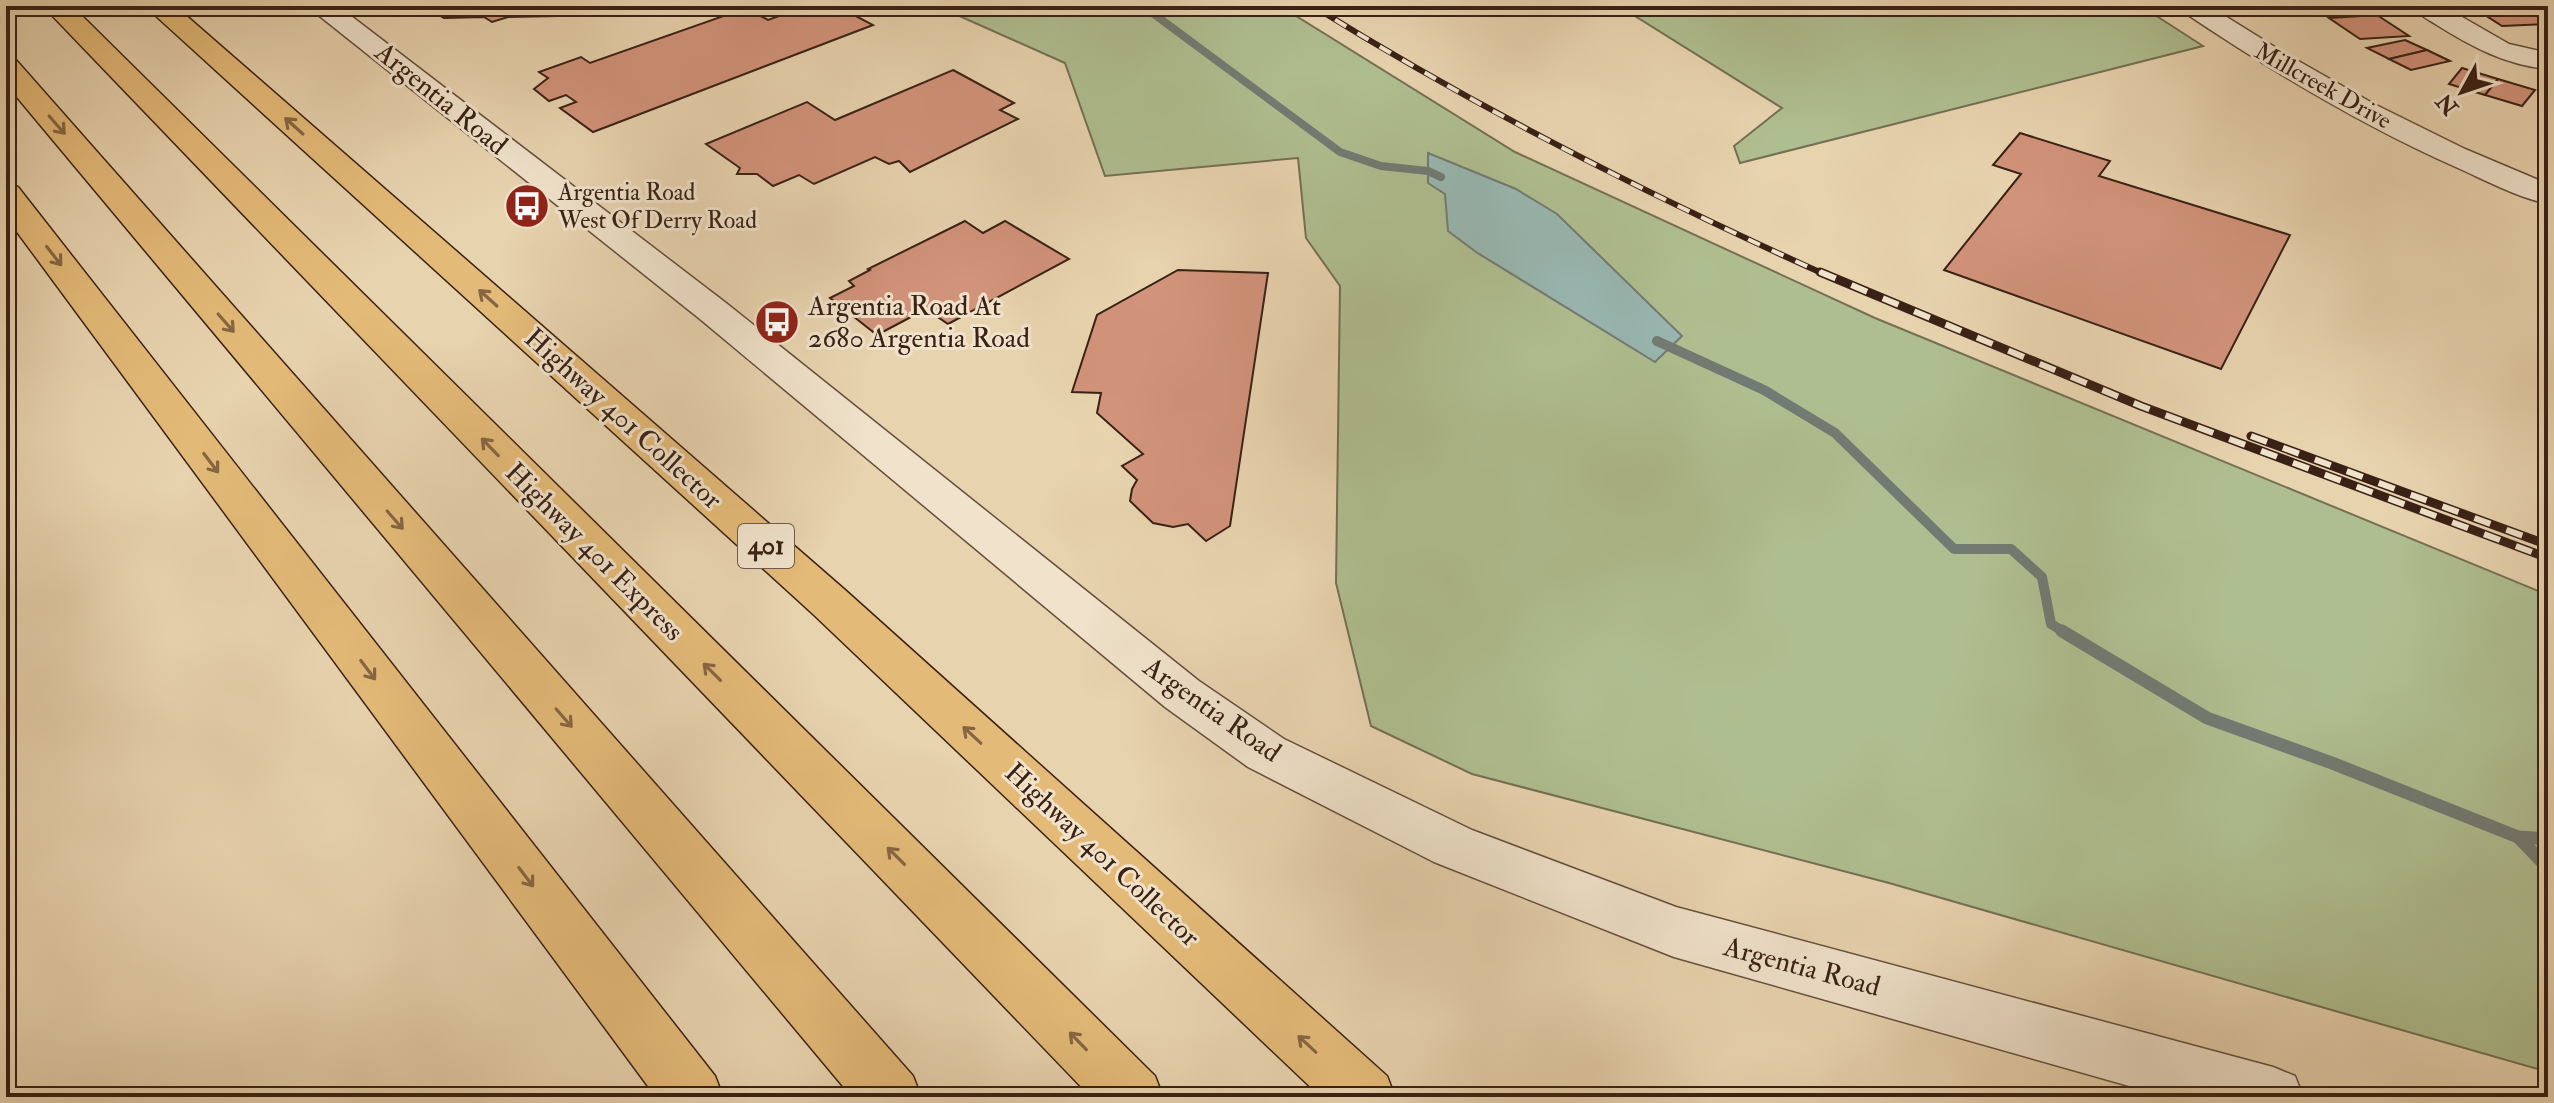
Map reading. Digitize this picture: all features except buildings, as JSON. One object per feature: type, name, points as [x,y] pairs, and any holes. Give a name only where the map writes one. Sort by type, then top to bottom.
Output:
[{"type":"highway","name":"Highway 401 Express","points":[[57,6],[1133,1097]]},
{"type":"highway","name":"Highway 401 Collector","points":[[159,6],[829,602],[1365,1097]]},
{"type":"highway","points":[[6,66],[891,1097]]},
{"type":"highway","points":[[6,194],[693,1097]]},
{"type":"street","name":"Argentia Road","points":[[321,6],[713,311],[1182,694],[1266,753],[1453,846],[1674,932],[2273,1097]]},
{"type":"street","name":"Millcreek Drive","points":[[2191,6],[2319,87],[2420,138],[2548,195]]},
{"type":"street","points":[[2425,6],[2505,51],[2536,61],[2548,61]]},
{"type":"green space","points":[[937,6],[1280,6],[1515,152],[1875,318],[2548,595],[2548,1072],[1889,883],[1472,774],[1371,726],[1336,583],[1340,286],[1306,238],[1298,158],[1105,176],[1065,63]]},
{"type":"green space","points":[[1619,6],[2141,6],[2203,46],[1740,163],[1734,146],[1782,108]]},
{"type":"water","points":[[1428,153],[1516,189],[1557,214],[1682,336],[1655,362],[1476,252],[1448,231],[1445,194],[1428,183]]},
{"type":"waterway","points":[[1143,6],[1340,152],[1381,166],[1428,171],[1441,177]]},
{"type":"waterway","points":[[1657,341],[1764,390],[1835,433],[1954,549],[2011,549],[2042,577],[2051,624],[2066,633]]},
{"type":"waterway","points":[[2062,631],[2207,718],[2332,763],[2518,837]]},
{"type":"waterway","points":[[2518,837],[2548,839]]},
{"type":"waterway","points":[[2518,837],[2548,868]]},
{"type":"railway","points":[[1313,6],[1437,80],[1564,149],[1824,274]]},
{"type":"railway","points":[[1820,272],[2141,406],[2548,558]]},
{"type":"railway","points":[[2251,436],[2548,545]]},
{"type":"place","name":"Argentia Road West Of Derry Road","points":[[527,206]]},
{"type":"place","name":"Argentia Road At 2680 Argentia Road","points":[[777,322]]}]
